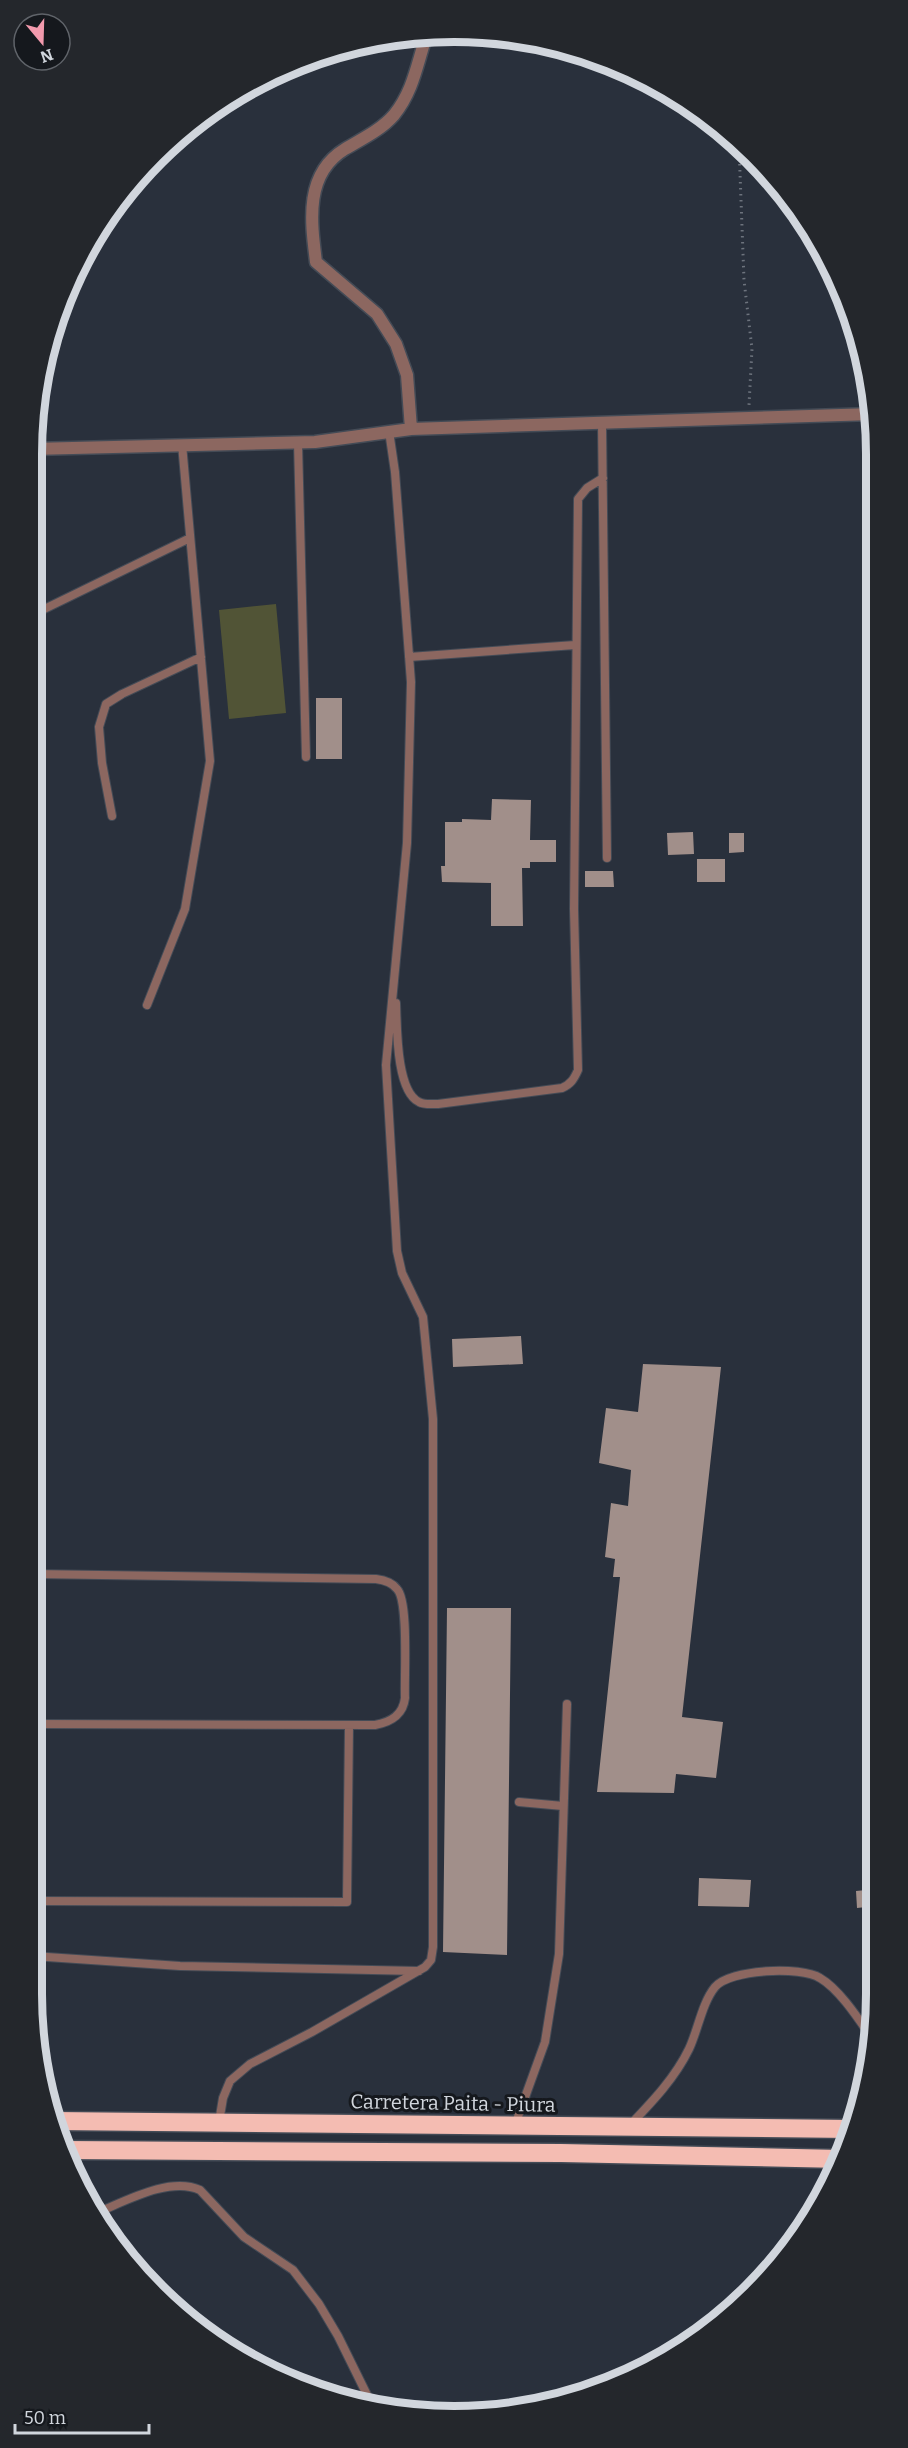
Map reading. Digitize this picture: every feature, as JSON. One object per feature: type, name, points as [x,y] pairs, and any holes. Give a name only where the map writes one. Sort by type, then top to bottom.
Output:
[{"type":"highway","name":"Carretera Paita - Piura","points":[[62,2121],[843,2129]]},
{"type":"highway","points":[[72,2150],[561,2153],[832,2159]]},
{"type":"street","points":[[411,429],[407,375],[396,344],[377,314],[316,262],[312,197],[320,175],[327,165],[342,151],[375,132],[392,117],[408,95],[424,43]]},
{"type":"street","points":[[42,449],[298,443],[348,439],[411,429],[864,414]]},
{"type":"lane","points":[[602,423],[608,858]]},
{"type":"lane","points":[[219,2123],[223,2098],[230,2080],[250,2064],[312,2032],[419,1971],[431,1960],[433,1947],[433,1419],[423,1317],[402,1273],[397,1251],[386,1065],[407,843],[411,682],[395,472],[389,432]]},
{"type":"lane","points":[[298,443],[306,757]]},
{"type":"lane","points":[[147,1005],[185,909],[210,761],[182,444]]},
{"type":"lane","points":[[394,980],[400,1064],[411,1096],[421,1103],[438,1104],[562,1088],[570,1085],[574,1078],[578,1070],[574,909],[578,499],[587,488],[603,478]]},
{"type":"lane","points":[[42,610],[190,538]]},
{"type":"lane","points":[[409,657],[575,645]]},
{"type":"lane","points":[[112,816],[102,764],[99,727],[106,704],[122,694],[201,657]]},
{"type":"lane","points":[[42,1574],[376,1578],[398,1589],[404,1605],[404,1706],[394,1719],[385,1723],[349,1725],[42,1724]]},
{"type":"lane","points":[[514,2126],[545,2042],[559,1954],[567,1704]]},
{"type":"lane","points":[[42,1901],[347,1902],[349,1725]]},
{"type":"lane","points":[[519,1802],[563,1806]]},
{"type":"lane","points":[[42,1957],[180,1966],[419,1971]]},
{"type":"lane","points":[[628,2127],[668,2082],[688,2051],[707,1999],[717,1985],[729,1977],[753,1972],[804,1972],[814,1975],[822,1979],[834,1991],[857,2015],[864,2027]]},
{"type":"lane","points":[[103,2210],[153,2190],[191,2186],[200,2190],[244,2237],[293,2270],[319,2304],[368,2397]]},
{"type":"path","points":[[739,157],[744,280],[752,349],[749,405],[744,418]]},
{"type":"green space","points":[[276,604],[286,713],[229,719],[219,610]]},
{"type":"building","points":[[316,698],[342,698],[342,759],[316,759]]},
{"type":"building","points":[[492,799],[531,800],[530,840],[556,840],[556,862],[530,862],[530,868],[522,868],[523,926],[491,926],[491,883],[442,882],[441,866],[445,866],[445,822],[462,822],[462,819],[491,820]]},
{"type":"building","points":[[693,832],[694,854],[668,855],[667,833]]},
{"type":"building","points":[[729,833],[744,833],[744,852],[729,853]]},
{"type":"building","points":[[697,859],[725,859],[725,882],[697,882]]},
{"type":"building","points":[[585,871],[613,871],[614,887],[585,887]]},
{"type":"building","points":[[521,1336],[523,1364],[453,1367],[452,1339]]},
{"type":"building","points":[[643,1364],[721,1367],[682,1717],[723,1722],[716,1778],[676,1774],[674,1793],[597,1792],[620,1577],[613,1577],[615,1559],[605,1557],[611,1503],[628,1506],[631,1470],[599,1463],[606,1408],[638,1412]]},
{"type":"building","points":[[447,1608],[511,1608],[507,1955],[443,1952]]},
{"type":"building","points":[[699,1878],[751,1880],[749,1907],[698,1906]]},
{"type":"building","points":[[866,1890],[866,1907],[857,1908],[856,1891]]}]
